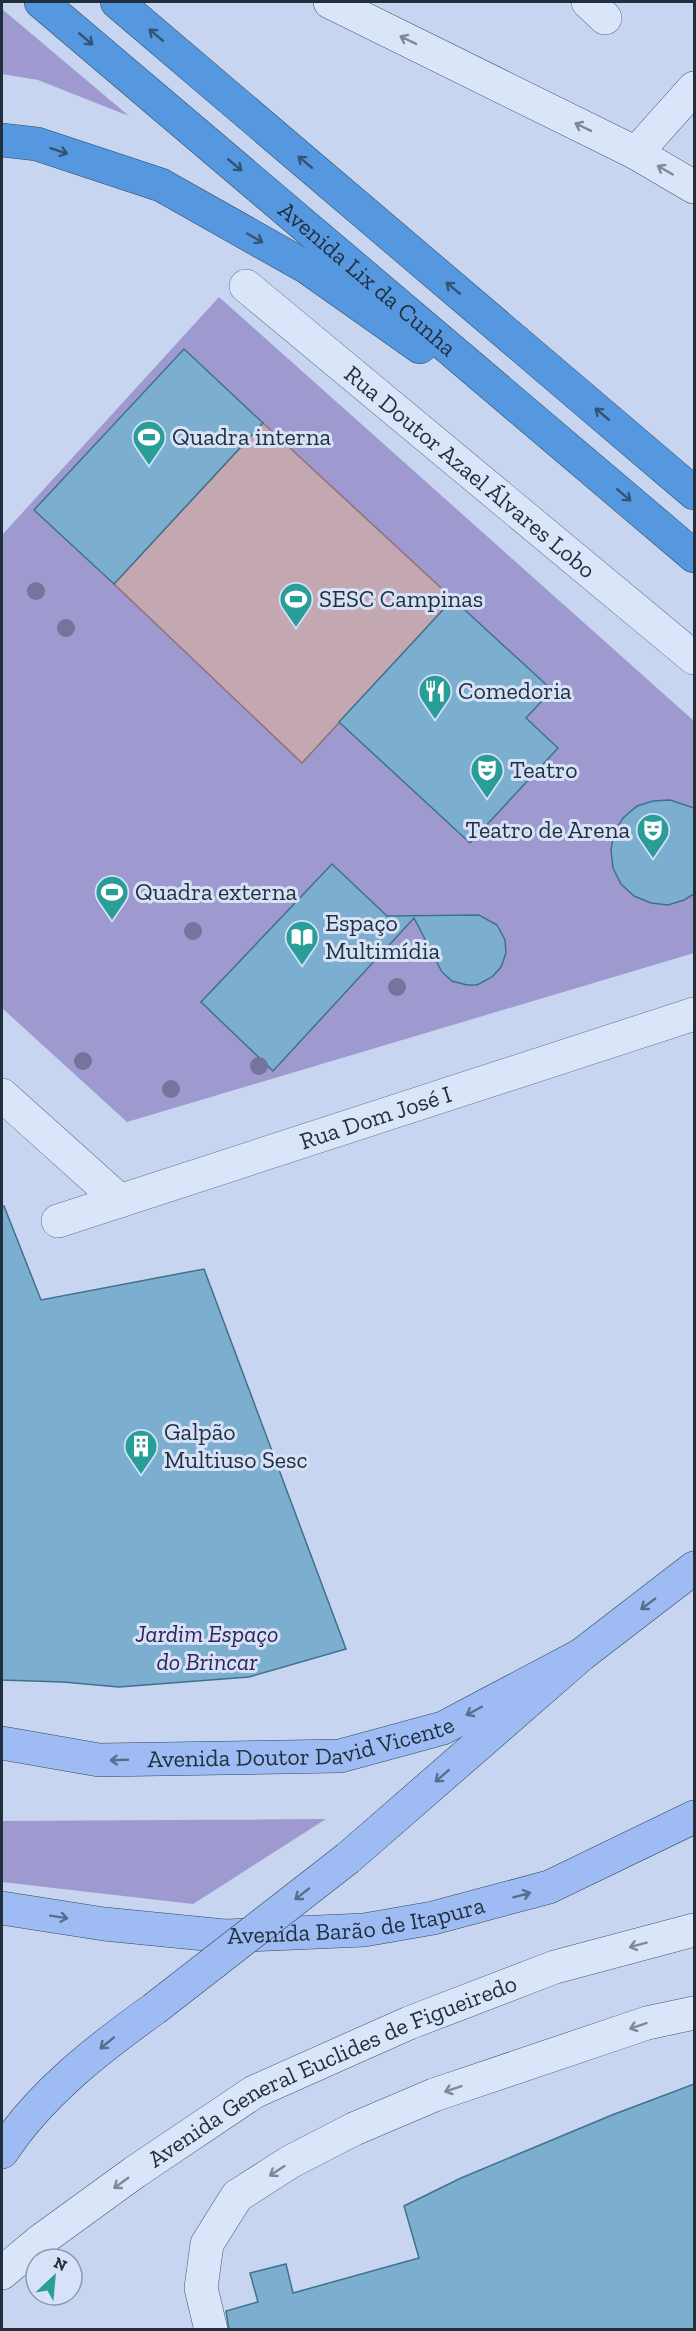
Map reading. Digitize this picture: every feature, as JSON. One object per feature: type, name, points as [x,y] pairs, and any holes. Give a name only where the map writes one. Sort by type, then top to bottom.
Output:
[{"type":"highway","name":"Avenida Lix da Cunha","points":[[41,2],[598,472],[694,556]]},
{"type":"highway","name":"Avenida Lix da Cunha","points":[[117,2],[694,493]]},
{"type":"highway","points":[[2,140],[37,144],[161,185],[308,268],[598,472]]},
{"type":"main road","points":[[330,2],[636,153],[694,187]]},
{"type":"main road","points":[[636,153],[694,88]]},
{"type":"main road","name":"Rua Doutor Azael Álvares Lobo","points":[[246,286],[694,658]]},
{"type":"main road","name":"Rua Dom José I","points":[[58,1221],[694,1014]]},
{"type":"main road","points":[[2,1095],[120,1201]]},
{"type":"main road","points":[[2,2152],[15,2132],[66,2078],[107,2043],[348,1858],[581,1655],[694,1568]]},
{"type":"main road","name":"Avenida Doutor David Vicente","points":[[2,1743],[99,1760],[223,1756],[340,1756],[443,1728],[581,1655]]},
{"type":"main road","name":"Avenida Barão de Itapura","points":[[2,1908],[104,1924],[225,1936],[364,1930],[433,1918],[549,1887],[694,1817]]},
{"type":"main road","name":"Avenida General Euclides de Figueiredo","points":[[2,2273],[40,2241],[135,2172],[254,2092],[409,2023],[555,1967],[694,1930]]},
{"type":"main road","points":[[211,2330],[201,2288],[207,2244],[237,2196],[290,2162],[354,2129],[434,2095],[647,2023],[694,2013]]},
{"type":"shaded area","points":[[2,9],[129,116],[38,80],[2,74]]},
{"type":"shaded area","name":"SESC Campinas","points":[[219,297],[694,721],[694,953],[127,1122],[2,1008],[2,535]]},
{"type":"shaded area","points":[[263,423],[453,599],[302,763],[114,584]]},
{"type":"shaded area","points":[[326,1819],[193,1904],[2,1882],[2,1821]]},
{"type":"building","name":"Quadra interna","points":[[184,349],[263,423],[114,584],[34,510]]},
{"type":"building","name":"Comedoria","points":[[453,599],[552,690],[526,718],[558,748],[470,843],[339,722]]},
{"type":"building","name":"Teatro de Arena","points":[[670,800],[694,808],[694,894],[668,905],[651,903],[634,896],[621,884],[613,868],[611,850],[614,833],[623,818],[637,806],[653,801]]},
{"type":"building","name":"Espaço Multimídia","points":[[332,864],[387,916],[479,915],[497,925],[505,940],[506,953],[501,967],[492,977],[477,985],[452,981],[442,972],[414,918],[273,1071],[201,1002]]},
{"type":"building","name":"Galpão Multiuso Sesc","points":[[4,1206],[41,1300],[204,1269],[346,1649],[249,1677],[119,1687],[2,1680],[2,1207]]},
{"type":"building","points":[[694,2084],[694,2330],[229,2330],[226,2311],[258,2302],[250,2273],[286,2264],[293,2293],[419,2258],[404,2206],[461,2178],[612,2115]]},
{"type":"place","name":"Quadra interna","points":[[149,466]]},
{"type":"place","name":"SESC Campinas","points":[[296,628]]},
{"type":"place","name":"Comedoria","points":[[435,720]]},
{"type":"place","name":"Teatro","points":[[487,799]]},
{"type":"place","name":"Teatro de Arena","points":[[653,859]]},
{"type":"place","name":"Quadra externa","points":[[112,921]]},
{"type":"place","name":"Espaço Multimídia","points":[[302,966]]},
{"type":"place","name":"Galpão Multiuso Sesc","points":[[141,1475]]},
{"type":"park label","name":"Jardim Espaço do Brincar","points":[[207,1648]]}]
